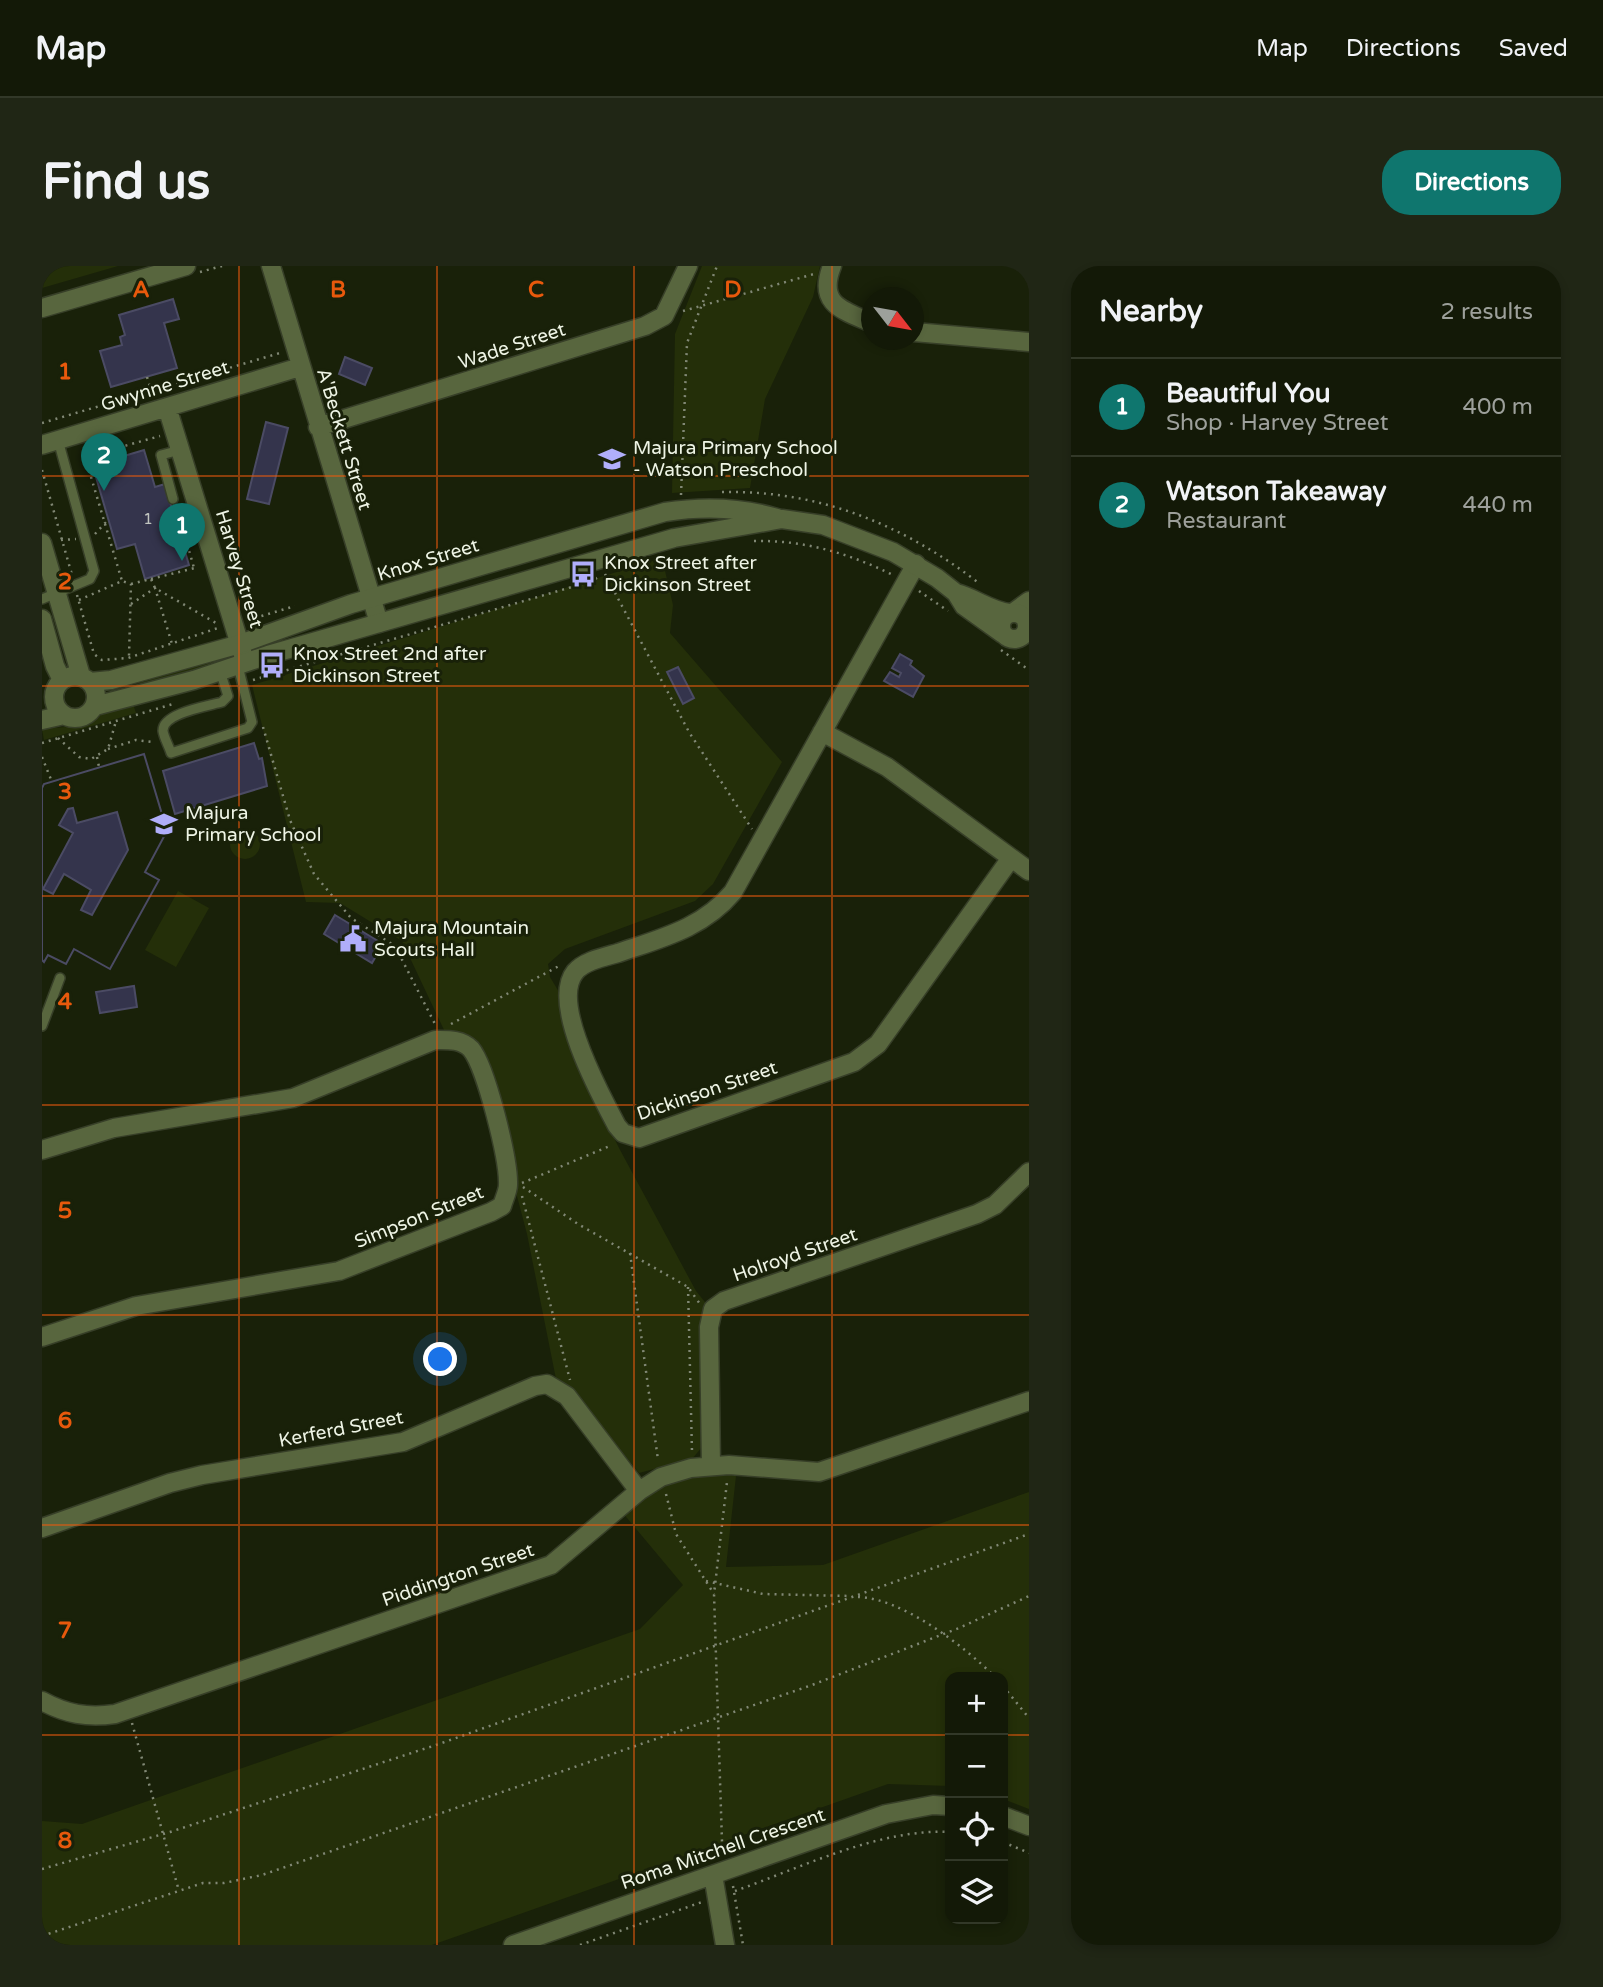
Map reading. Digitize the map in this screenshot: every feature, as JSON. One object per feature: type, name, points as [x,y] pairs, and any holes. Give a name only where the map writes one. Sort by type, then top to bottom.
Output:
[{"type":"street","points":[[42,308],[186,266]]},
{"type":"street","name":"A'Beckett Street","points":[[271,266],[379,623]]},
{"type":"street","name":"Wade Street","points":[[318,427],[645,326],[664,316],[688,266]]},
{"type":"street","points":[[826,268],[828,298],[838,307],[861,318]]},
{"type":"street","points":[[924,333],[1029,342]]},
{"type":"street","name":"Gwynne Street","points":[[50,443],[300,367]]},
{"type":"street","name":"Harvey Street","points":[[167,407],[240,644],[242,665]]},
{"type":"street","name":"Knox Street","points":[[85,679],[111,680],[240,644],[371,600],[665,512],[717,507],[750,510],[782,519],[823,525],[916,564],[956,593],[972,597],[1020,627]]},
{"type":"street","name":"Knox Street","points":[[95,706],[674,538],[782,519]]},
{"type":"street","points":[[42,720],[64,715],[81,718],[95,706],[96,692],[85,679],[49,596],[43,545]]},
{"type":"street","points":[[575,971],[583,965],[667,937],[703,920],[733,892],[916,564]]},
{"type":"street","points":[[1020,627],[1029,601]]},
{"type":"street","points":[[42,619],[55,666],[53,692],[56,705],[64,715]]},
{"type":"street","points":[[53,692],[85,679]]},
{"type":"street","points":[[822,732],[887,767],[1029,871]]},
{"type":"street","name":"Dickinson Street","points":[[575,971],[568,990],[584,1064],[617,1126],[639,1138],[854,1062],[878,1044],[1011,858]]},
{"type":"street","points":[[42,1150],[114,1128],[293,1098],[437,1035]]},
{"type":"street","name":"Simpson Street","points":[[42,1337],[136,1306],[339,1271],[476,1219],[502,1206],[508,1186],[505,1160],[496,1117],[478,1062],[464,1043],[437,1035]]},
{"type":"street","name":"Holroyd Street","points":[[710,1318],[713,1308],[724,1301],[977,1214],[995,1205],[1029,1172]]},
{"type":"street","points":[[710,1318],[710,1466]]},
{"type":"street","name":"Kerferd Street","points":[[42,1528],[191,1478],[402,1442],[535,1385],[547,1384],[567,1396],[639,1491]]},
{"type":"street","name":"Piddington Street","points":[[42,1700],[61,1711],[81,1716],[101,1716],[128,1710],[542,1569],[570,1552],[639,1491],[661,1477],[710,1466],[729,1465],[819,1472],[1029,1401]]},
{"type":"street","name":"Roma Mitchell Crescent","points":[[513,1945],[886,1814],[933,1805],[945,1806]]},
{"type":"street","points":[[1008,1818],[1029,1826]]},
{"type":"street","points":[[713,1875],[726,1894],[725,1945]]},
{"type":"lane","points":[[49,596],[94,575],[94,563],[86,538],[50,443]]},
{"type":"lane","points":[[173,499],[161,455],[180,450]]},
{"type":"lane","points":[[220,671],[228,696],[222,702],[173,716],[166,721],[163,729],[171,753],[248,728],[252,722],[242,665]]},
{"type":"lane","points":[[42,1026],[60,978]]},
{"type":"path","points":[[42,274],[51,266]]},
{"type":"path","points":[[681,496],[687,343],[717,266]]},
{"type":"path","points":[[671,304],[686,312],[815,274],[826,268]]},
{"type":"path","points":[[42,423],[286,351]]},
{"type":"path","points":[[147,377],[151,390]]},
{"type":"path","points":[[73,414],[122,581]]},
{"type":"path","points":[[85,457],[166,434]]},
{"type":"path","points":[[42,473],[94,654],[108,661],[128,658],[131,584]]},
{"type":"path","points":[[43,545],[86,538],[105,523]]},
{"type":"path","points":[[105,523],[110,525]]},
{"type":"path","points":[[750,541],[818,546],[860,559],[905,582]]},
{"type":"path","points":[[79,600],[122,581],[131,584],[204,565]]},
{"type":"path","points":[[598,568],[605,575],[689,732],[761,842]]},
{"type":"path","points":[[242,665],[250,681],[589,582],[605,575]]},
{"type":"path","points":[[151,579],[172,643]]},
{"type":"path","points":[[131,604],[155,588]]},
{"type":"path","points":[[155,588],[223,627],[219,614]]},
{"type":"path","points":[[241,612],[248,620]]},
{"type":"path","points":[[42,743],[177,703]]},
{"type":"path","points":[[261,719],[290,820],[314,874],[351,918],[395,946],[437,1035],[566,962],[575,971]]},
{"type":"path","points":[[108,749],[116,721]]},
{"type":"path","points":[[58,738],[79,757],[97,757],[108,749],[136,740],[153,742]]},
{"type":"path","points":[[42,757],[52,782]]},
{"type":"path","points":[[97,757],[99,767]]},
{"type":"path","points":[[631,1136],[519,1185],[578,1224],[688,1287],[710,1318]]},
{"type":"path","points":[[630,1253],[661,1477],[676,1534],[714,1594]]},
{"type":"path","points":[[688,1287],[692,1454]]},
{"type":"path","points":[[722,1842],[714,1594],[729,1465]]},
{"type":"path","points":[[42,1869],[164,1833],[439,1744],[1029,1534]]},
{"type":"path","points":[[706,1581],[763,1594],[876,1597],[944,1633],[989,1672]]},
{"type":"path","points":[[42,1936],[203,1883],[224,1883],[262,1875],[812,1685],[944,1633],[1029,1595]]},
{"type":"path","points":[[1008,1692],[1029,1718]]},
{"type":"path","points":[[128,1710],[179,1891]]},
{"type":"path","points":[[580,1945],[884,1838],[919,1832],[945,1832]]},
{"type":"path","points":[[1008,1844],[1029,1853]]},
{"type":"path","points":[[726,1894],[743,1945]]},
{"type":"green space","points":[[42,266],[118,266],[42,288]]},
{"type":"green space","points":[[702,266],[820,266],[813,297],[765,399],[750,488],[672,493],[675,334]]},
{"type":"green space","points":[[662,558],[673,605],[670,633],[782,762],[713,884],[695,901],[565,949],[548,964],[550,977],[559,992],[575,1059],[619,1148],[696,1291],[709,1307],[701,1320],[702,1447],[692,1459],[639,1473],[573,1392],[556,1379],[527,1234],[477,1045],[445,1032],[402,941],[340,903],[306,902],[252,685]]},
{"type":"green space","points":[[220,655],[223,663],[142,687],[139,679]]},
{"type":"green space","points":[[131,698],[136,713],[44,740],[42,729],[89,725],[109,708]]},
{"type":"green space","points":[[245,829],[256,833],[260,844],[256,855],[245,859],[234,855],[230,844],[234,833]]},
{"type":"green space","points":[[178,891],[209,908],[176,967],[145,950]]},
{"type":"green space","points":[[715,1471],[736,1476],[726,1567],[823,1565],[1029,1492],[1029,1809],[1008,1801],[1008,1672],[945,1672],[945,1786],[888,1784],[432,1945],[42,1945],[42,1821],[82,1824],[640,1629],[683,1585],[622,1512],[654,1487]]},
{"type":"building","points":[[173,299],[179,319],[164,323],[177,368],[111,387],[100,351],[122,345],[120,337],[125,335],[119,315]]},
{"type":"building","points":[[345,357],[372,368],[365,385],[339,374]]},
{"type":"building","points":[[266,422],[288,428],[269,504],[247,499]]},
{"type":"building","points":[[144,450],[155,487],[165,484],[173,512],[185,509],[190,525],[178,528],[189,565],[145,579],[135,544],[117,549],[91,460],[112,454],[114,459]]},
{"type":"building","points":[[900,654],[912,661],[910,665],[924,676],[913,697],[884,681],[890,672],[899,677],[901,673],[892,668]]},
{"type":"building","points":[[678,667],[694,698],[683,704],[667,672]]},
{"type":"building","points":[[254,743],[259,759],[262,758],[267,786],[175,814],[163,771]]},
{"type":"building","points":[[144,754],[167,831],[145,872],[159,880],[110,969],[74,949],[66,964],[48,955],[44,962],[42,960],[44,784]],"holes":[[[73,808],[77,823],[117,812],[128,850],[92,915],[81,910],[91,890],[64,874],[53,894],[43,889],[73,833],[59,825],[68,809]]]},
{"type":"building","points":[[144,754],[167,831],[145,872],[159,880],[110,969],[74,949],[66,964],[48,955],[44,962],[42,788],[44,784]]},
{"type":"building","name":"Majura Mountain Scouts Hall","points":[[335,915],[383,944],[372,963],[324,934]]},
{"type":"building","points":[[134,986],[137,1007],[100,1013],[96,992]]},
{"type":"place","name":"Majura Primary School - Watson Preschool","points":[[612,459]]},
{"type":"place","name":"Watson Takeaway","points":[[104,491]]},
{"type":"place","name":"Beautiful You","points":[[182,561]]},
{"type":"place","name":"Knox Street after Dickinson Street","points":[[583,574]]},
{"type":"place","name":"Knox Street 2nd after Dickinson Street","points":[[272,665]]},
{"type":"place","name":"Majura Primary School","points":[[164,824]]},
{"type":"place","name":"Majura Mountain Scouts Hall","points":[[353,939]]}]
